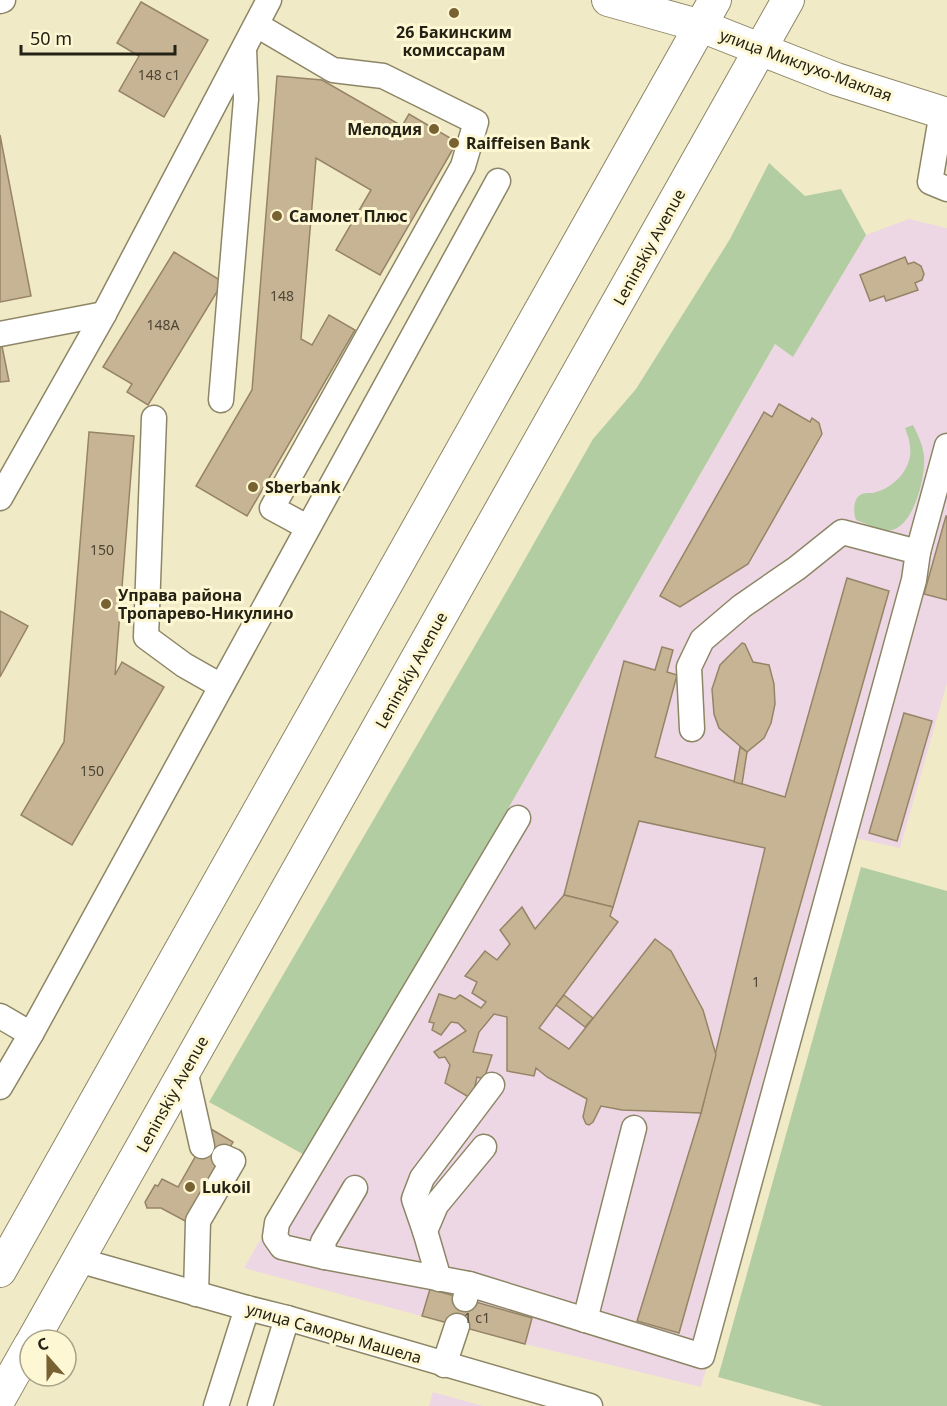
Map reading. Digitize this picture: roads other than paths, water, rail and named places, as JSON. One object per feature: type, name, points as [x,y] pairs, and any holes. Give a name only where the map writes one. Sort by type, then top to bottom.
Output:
[{"type":"main road","name":"улица Миклухо-Маклая","points":[[608,0],[708,13],[760,49],[836,80],[945,113]]},
{"type":"main road","name":"Leninskiy Avenue","points":[[40,1328],[788,0]]},
{"type":"main road","points":[[0,1271],[708,13]]},
{"type":"main road","points":[[0,1398],[18,1366]]},
{"type":"street","points":[[0,498],[104,314],[269,0]]},
{"type":"street","points":[[257,25],[333,70],[383,76],[476,122],[463,166],[272,508],[307,527]]},
{"type":"street","points":[[221,400],[246,99],[244,49]]},
{"type":"street","points":[[945,113],[930,182],[947,189]]},
{"type":"street","points":[[0,1088],[32,1034],[498,181]]},
{"type":"street","points":[[0,334],[104,314]]},
{"type":"street","points":[[153,418],[146,637],[184,665],[221,686]]},
{"type":"street","points":[[518,818],[277,1223],[275,1237],[282,1247],[439,1279],[467,1292],[585,1320],[702,1356],[914,580],[918,552],[947,446]]},
{"type":"street","points":[[692,729],[689,667],[702,640],[742,606],[797,568],[842,532],[918,552]]},
{"type":"street","points":[[0,1016],[32,1034]]},
{"type":"street","points":[[185,1070],[201,1146]]},
{"type":"street","points":[[439,1279],[414,1199],[422,1178],[492,1085]]},
{"type":"street","points":[[585,1320],[634,1128]]},
{"type":"street","points":[[425,1231],[436,1205],[484,1147]]},
{"type":"street","points":[[195,1294],[198,1221],[233,1161],[224,1158]]},
{"type":"street","points":[[325,1257],[323,1242],[355,1188]]},
{"type":"street","name":"улица Саморы Машела","points":[[78,1260],[590,1406]]},
{"type":"street","points":[[216,1406],[247,1308]]},
{"type":"street","points":[[260,1406],[287,1318]]},
{"type":"street","points":[[444,1365],[457,1326]]},
{"type":"place","name":"26 Бакинским комиссарам","points":[[454,13]]},
{"type":"place","name":"Мелодия","points":[[434,129]]},
{"type":"place","name":"Raiffeisen Bank","points":[[454,143]]},
{"type":"place","name":"Самолет Плюс","points":[[277,216]]},
{"type":"place","name":"Sberbank","points":[[253,487]]},
{"type":"place","name":"Управа района Тропарево-Никулино","points":[[106,604]]},
{"type":"place","name":"Lukoil","points":[[190,1187]]}]
